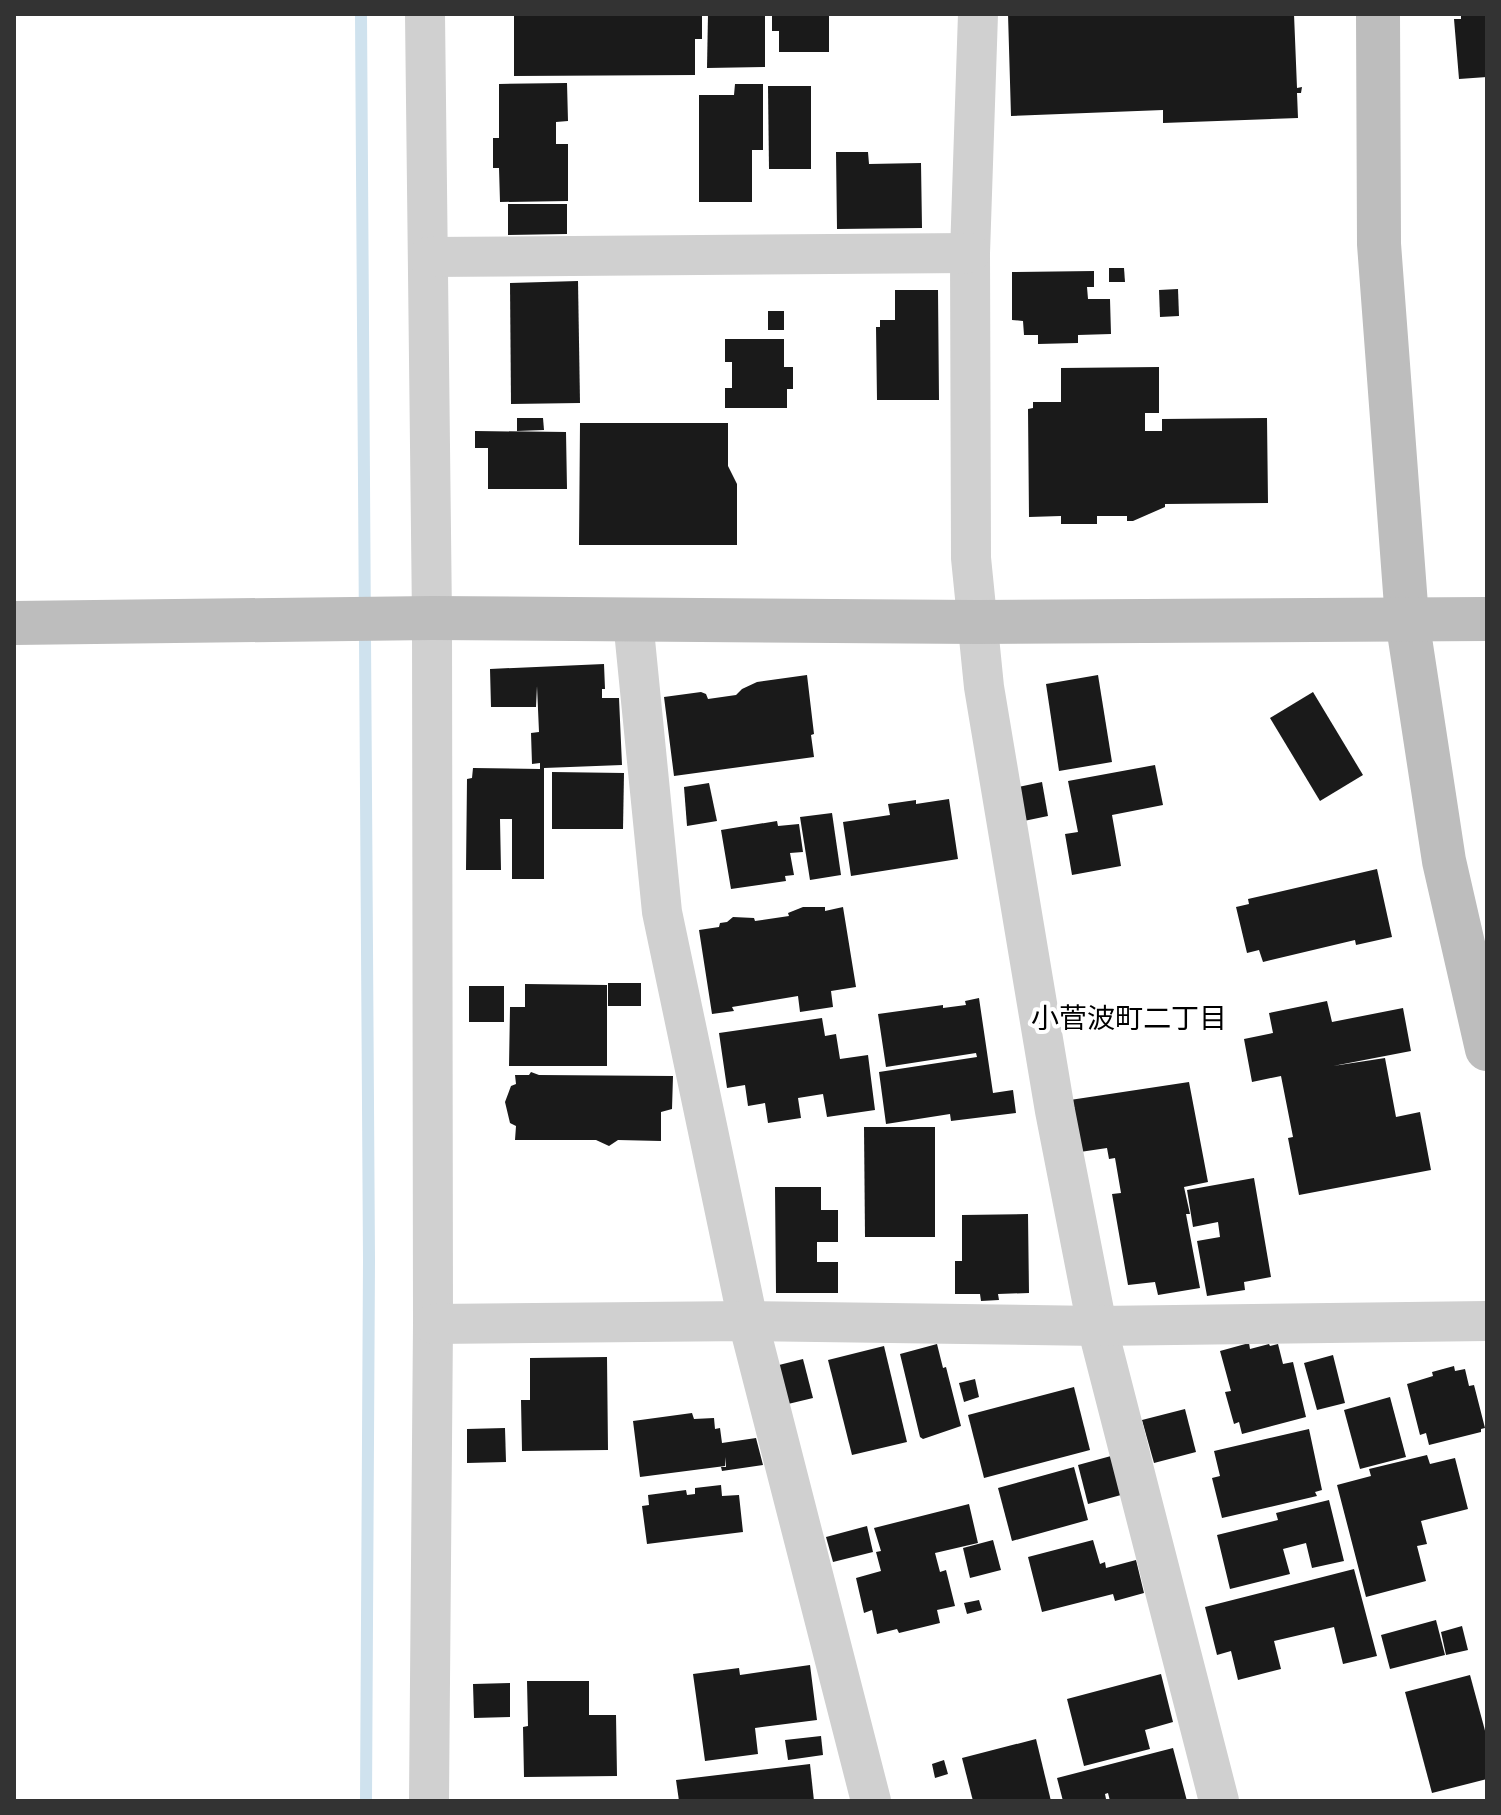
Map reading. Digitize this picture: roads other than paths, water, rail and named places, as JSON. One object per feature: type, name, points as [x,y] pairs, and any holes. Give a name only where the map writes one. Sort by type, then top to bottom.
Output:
[{"type":"street","points":[[425,14],[432,618],[433,1324],[429,1801]]},
{"type":"street","points":[[978,14],[970,253],[971,558],[984,687],[1055,1111],[1097,1326],[1219,1801]]},
{"type":"street","points":[[1378,14],[1379,244],[1407,619],[1444,861],[1487,1049]]},
{"type":"street","points":[[428,257],[970,253]]},
{"type":"street","points":[[14,623],[432,618],[977,622],[1487,619]]},
{"type":"street","points":[[633,620],[662,912],[748,1321],[871,1801]]},
{"type":"street","points":[[433,1324],[748,1321],[1097,1326],[1487,1321]]},
{"type":"waterway","points":[[361,14],[369,1260],[366,1801]]},
{"type":"district","name":"小菅波町二丁目","points":[[1129,1018]]}]
